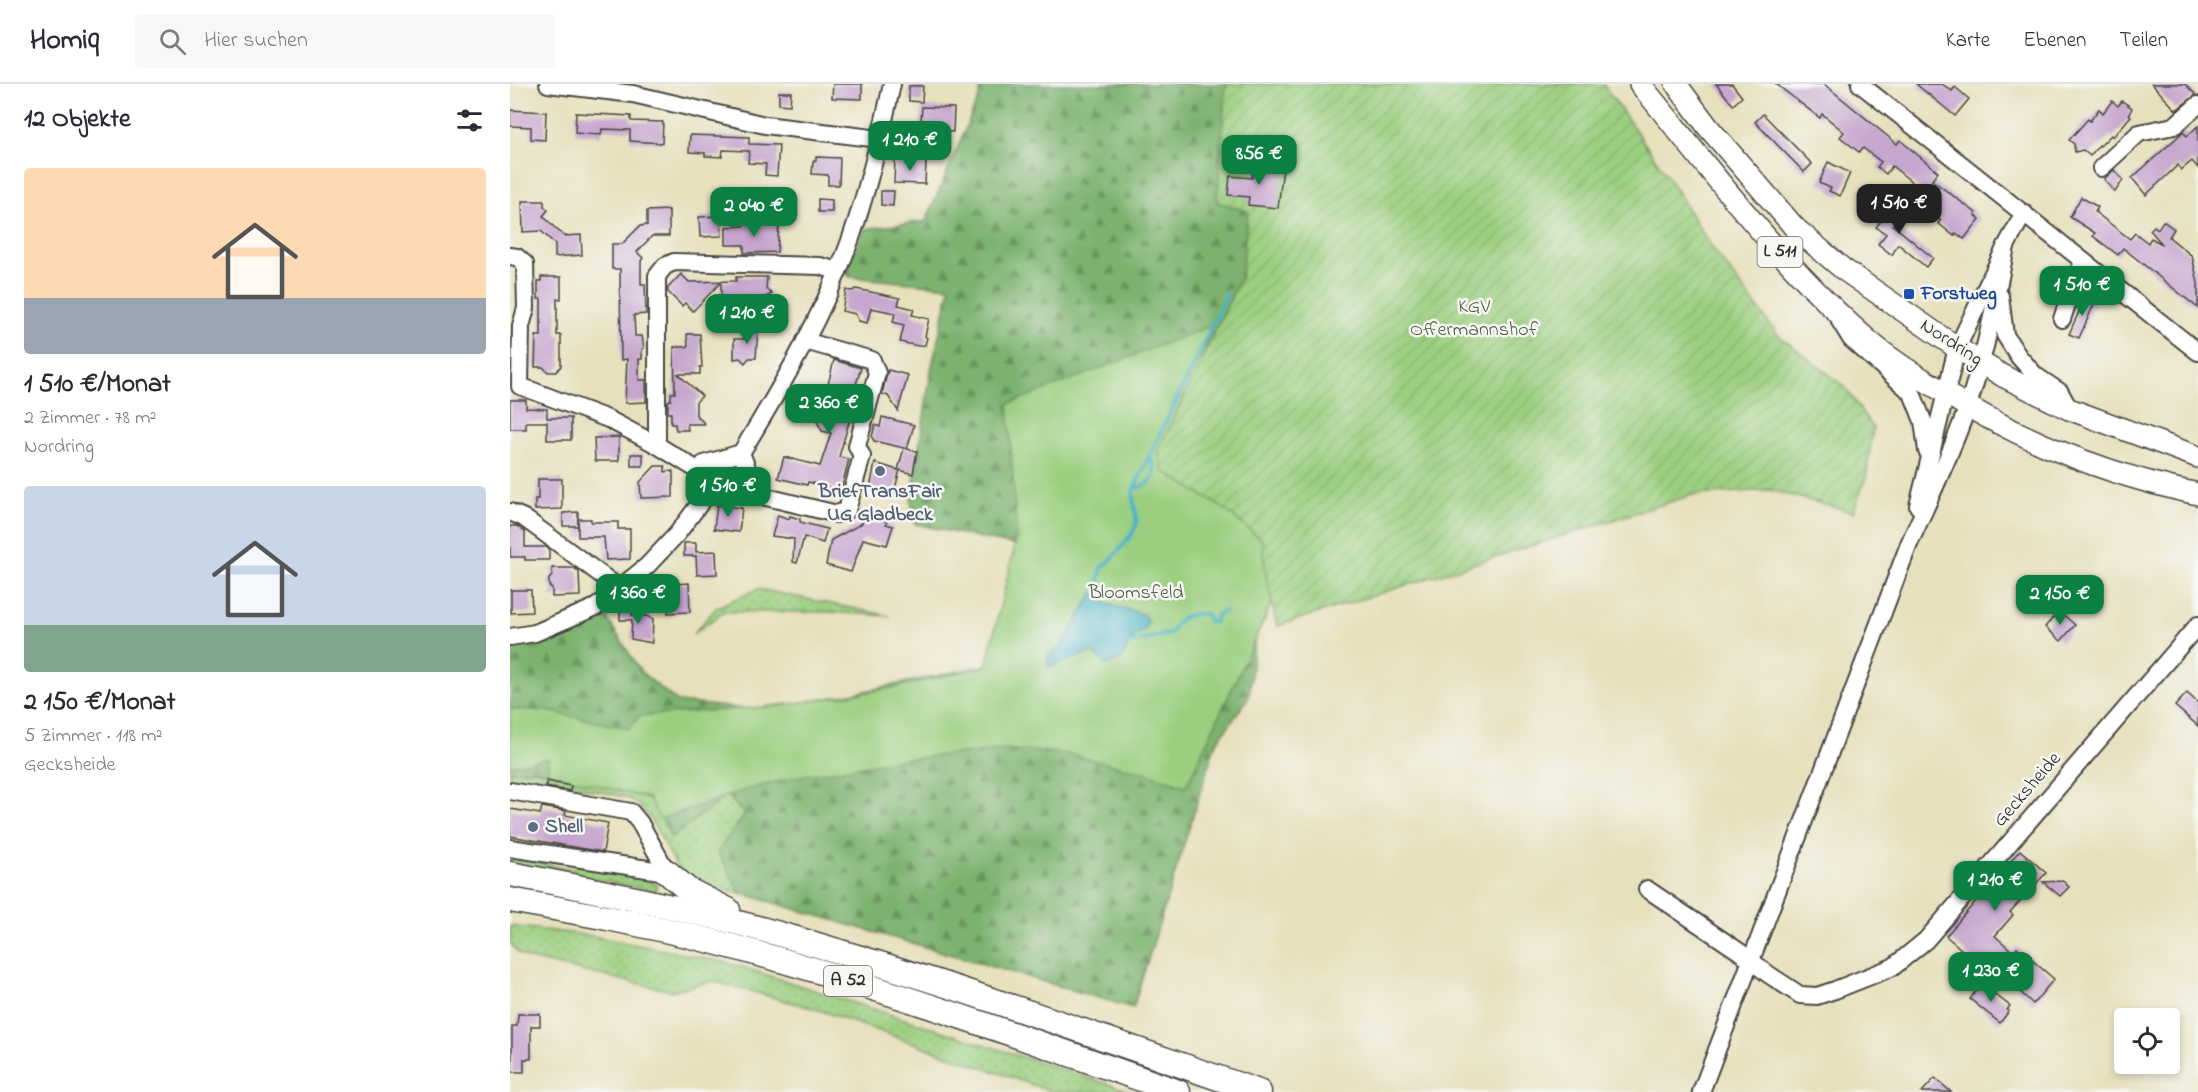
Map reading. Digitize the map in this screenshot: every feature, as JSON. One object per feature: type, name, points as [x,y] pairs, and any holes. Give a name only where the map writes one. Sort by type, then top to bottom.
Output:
[{"type":"highway","points":[[667,872],[688,890],[732,913],[794,938]]},
{"type":"highway","name":"A 52","points":[[510,874],[667,905],[794,938],[929,980],[1259,1092]]},
{"type":"highway","name":"A 52","points":[[510,900],[710,941],[802,967],[910,999],[1178,1092]]},
{"type":"main road","name":"L 511","points":[[1640,84],[1790,263],[1872,343],[1946,394],[2034,442],[2072,458],[2198,494]]},
{"type":"main road","name":"Nordring","points":[[1676,84],[1708,127],[1795,228],[1843,269],[1957,348],[2012,381],[2069,409],[2198,457]]},
{"type":"street","points":[[548,84],[633,94],[765,124],[880,139]]},
{"type":"street","points":[[510,637],[535,633],[596,607],[647,566],[677,534],[705,498],[704,464],[741,453],[788,375],[838,271],[851,238],[880,139],[892,84]]},
{"type":"street","points":[[1860,84],[2198,352]]},
{"type":"street","points":[[2101,168],[2139,133],[2174,126],[2198,105]]},
{"type":"street","points":[[1909,544],[1957,348],[2024,213]]},
{"type":"street","points":[[1701,1092],[1909,544],[1968,407],[2006,246]]},
{"type":"street","points":[[510,256],[517,257],[525,264],[525,308],[515,386],[598,415],[657,445],[704,474]]},
{"type":"street","points":[[657,445],[657,276],[660,270],[674,262],[820,266],[838,271]]},
{"type":"street","points":[[2062,319],[2077,274],[2084,262]]},
{"type":"street","points":[[1998,287],[2005,335],[2019,357],[2036,376],[2060,392],[2069,409]]},
{"type":"street","points":[[1826,300],[1851,339],[1912,393],[1923,421],[1929,461]]},
{"type":"street","points":[[741,453],[758,495],[837,514],[847,510],[862,456],[857,446],[877,373],[872,360],[805,341]]},
{"type":"street","points":[[510,512],[524,518],[619,588]]},
{"type":"street","name":"Gecksheide","points":[[1647,889],[1800,995],[1817,996],[1893,967],[1926,940],[2198,625]]},
{"type":"street","points":[[510,791],[631,812],[640,823],[667,872]]},
{"type":"street","points":[[510,848],[667,872]]},
{"type":"green space","points":[[980,84],[1226,84],[1217,202],[1248,211],[1241,277],[1158,450],[1052,553],[915,524],[911,502],[931,370],[950,287],[850,277],[845,273],[864,229],[926,221],[979,97]]},
{"type":"green space","name":"KGV Offermannshof","points":[[1226,84],[1603,84],[1664,171],[1713,249],[1778,335],[1845,387],[1873,428],[1866,478],[1853,512],[1770,490],[1692,495],[1277,626],[1266,575],[1262,540],[1223,508],[1163,471],[1158,450],[1241,277],[1248,211],[1217,202]]},
{"type":"green space","name":"Bloomsfeld","points":[[1213,325],[1167,456],[1279,541],[1272,603],[1186,786],[1144,772],[1064,753],[1007,749],[905,759],[795,777],[747,789],[660,819],[648,798],[548,773],[548,758],[510,766],[510,709],[546,711],[629,729],[639,716],[778,706],[898,687],[986,666],[1017,537],[1008,404]]},
{"type":"green space","points":[[758,589],[890,616],[828,612],[724,612],[693,634],[717,607]]},
{"type":"green space","points":[[1259,594],[1249,697],[1215,745],[1133,1008],[740,893],[718,851],[745,815],[727,795],[671,838],[654,801],[619,789],[535,770],[510,771],[510,643],[603,612],[641,672],[678,702],[748,709],[856,693],[1057,650]]},
{"type":"green space","points":[[535,770],[619,789],[654,801],[727,795],[745,815],[718,851],[740,893],[692,883],[682,874],[649,817],[628,798],[537,777],[510,778],[510,771]]},
{"type":"green space","points":[[510,858],[574,869],[576,864],[640,877],[657,885],[655,891],[510,863]]},
{"type":"green space","points":[[510,926],[587,935],[729,963],[1133,1092],[1053,1092],[816,1009],[712,981],[671,991],[529,959],[518,953],[510,943]]},
{"type":"water","points":[[1094,592],[1104,603],[1143,614],[1148,622],[1144,630],[1132,638],[1120,661],[1106,665],[1092,652],[1049,667],[1047,656],[1060,648]]},
{"type":"building","points":[[833,84],[862,84],[862,99],[832,98]]},
{"type":"building","points":[[1716,84],[1732,84],[1742,97],[1733,105]]},
{"type":"building","points":[[1776,84],[1824,84],[1897,144],[1900,140],[1938,172],[1932,180],[1976,213],[1975,215],[1980,219],[1964,239],[1956,233],[1954,236],[1938,223],[1941,220],[1931,212],[1938,203],[1892,166],[1886,174],[1877,167],[1881,162],[1863,148],[1859,152],[1840,137],[1844,132],[1822,114],[1820,118]]},
{"type":"building","points":[[1916,84],[1942,84],[1952,91],[1955,87],[1969,99],[1955,116]]},
{"type":"building","points":[[2152,84],[2185,84],[2196,95],[2176,110]]},
{"type":"building","points":[[909,86],[923,86],[922,102],[909,101]]},
{"type":"building","points":[[779,92],[791,92],[790,105],[779,104]]},
{"type":"building","points":[[2112,101],[2118,106],[2122,101],[2132,108],[2129,114],[2131,116],[2113,137],[2111,135],[2090,156],[2083,150],[2075,152],[2074,144],[2069,140],[2088,119],[2090,121],[2099,109],[2103,113]]},
{"type":"building","points":[[922,107],[954,108],[953,132],[920,133]]},
{"type":"building","points":[[510,110],[546,112],[545,140],[531,139],[531,127],[510,126]]},
{"type":"building","points":[[576,113],[631,116],[631,121],[663,122],[662,143],[630,141],[630,130],[602,129],[601,135],[575,133]]},
{"type":"building","points":[[1763,114],[1812,164],[1804,172],[1755,122]]},
{"type":"building","points":[[2198,126],[2198,168],[2192,161],[2181,170],[2178,165],[2146,195],[2132,178],[2183,132],[2187,136]]},
{"type":"building","points":[[690,135],[749,137],[749,144],[779,145],[777,176],[765,175],[766,164],[748,163],[749,151],[723,150],[722,157],[689,152]]},
{"type":"building","points":[[816,157],[840,158],[839,185],[828,185],[828,175],[812,174],[813,161],[816,161]]},
{"type":"building","points":[[895,159],[926,161],[925,184],[894,183]]},
{"type":"building","points":[[1828,162],[1850,173],[1840,196],[1829,191],[1831,188],[1819,183]]},
{"type":"building","points":[[1254,164],[1283,168],[1278,208],[1248,205],[1249,197],[1228,195],[1230,176],[1252,178]]},
{"type":"building","points":[[2114,170],[2123,180],[2115,192],[2104,179]]},
{"type":"building","points":[[881,191],[894,191],[893,206],[881,205]]},
{"type":"building","points":[[2081,197],[2098,207],[2095,212],[2130,239],[2135,233],[2148,243],[2151,238],[2162,244],[2150,230],[2154,226],[2158,229],[2163,221],[2174,229],[2169,237],[2192,256],[2198,283],[2198,308],[2123,248],[2118,255],[2093,236],[2095,233],[2070,217]]},
{"type":"building","points":[[818,199],[832,200],[832,212],[818,212]]},
{"type":"building","points":[[1890,200],[1903,211],[1893,225],[1933,258],[1926,267],[1898,244],[1892,255],[1878,244],[1886,234],[1876,227],[1884,217],[1879,213]]},
{"type":"building","points":[[522,201],[544,201],[544,206],[548,210],[543,216],[554,227],[564,236],[581,235],[582,255],[555,257],[555,244],[541,231],[523,232]]},
{"type":"building","points":[[669,210],[669,236],[652,236],[637,252],[643,258],[641,284],[645,284],[646,314],[634,315],[635,336],[642,336],[644,348],[642,359],[639,359],[639,380],[646,380],[646,402],[625,403],[627,359],[621,360],[620,269],[612,269],[612,244],[622,244],[640,226],[647,225],[647,211]]},
{"type":"building","points":[[721,216],[722,236],[700,237],[699,217]]},
{"type":"building","points":[[744,224],[779,225],[777,252],[744,253],[744,245],[726,245],[726,227],[744,226]]},
{"type":"building","points":[[681,274],[689,282],[736,281],[736,277],[767,277],[766,289],[772,294],[765,297],[764,303],[745,303],[741,309],[734,300],[721,300],[721,282],[693,311],[685,303],[682,306],[668,292],[668,288]]},
{"type":"building","points":[[541,277],[561,277],[561,299],[557,299],[557,335],[561,335],[561,366],[556,372],[548,372],[543,367],[535,367],[536,336],[541,336],[541,299],[538,299],[538,281],[541,281]]},
{"type":"building","points":[[856,289],[900,298],[898,305],[914,309],[912,315],[929,319],[925,345],[918,346],[900,342],[904,325],[893,322],[895,313],[871,308],[867,323],[859,321],[855,314],[842,311],[846,290]]},
{"type":"building","points":[[2086,296],[2096,300],[2079,338],[2069,334]]},
{"type":"building","points":[[744,327],[758,327],[756,358],[749,358],[745,363],[740,358],[734,359],[734,339],[744,339]]},
{"type":"building","points":[[687,334],[700,334],[702,367],[700,367],[700,374],[678,374],[702,396],[696,402],[696,415],[705,424],[687,424],[688,430],[676,430],[675,424],[671,424],[671,413],[668,413],[668,401],[671,400],[671,393],[675,393],[674,347],[688,347]]},
{"type":"building","points":[[834,360],[861,368],[847,414],[851,415],[839,457],[849,459],[841,490],[778,478],[784,457],[820,466],[831,433],[822,431],[813,414],[829,418],[835,392],[827,389]]},
{"type":"building","points":[[888,370],[908,375],[898,411],[888,396],[882,394]]},
{"type":"building","points":[[510,400],[526,400],[526,408],[547,409],[547,418],[571,418],[571,440],[547,440],[547,422],[526,422],[526,429],[510,429]]},
{"type":"building","points":[[882,417],[914,425],[907,449],[917,451],[913,474],[900,470],[893,496],[870,488],[875,463],[898,470],[904,448],[874,441],[872,437],[875,425],[880,427]]},
{"type":"building","points":[[619,437],[619,461],[595,461],[594,438]]},
{"type":"building","points":[[631,454],[643,454],[643,466],[631,466]]},
{"type":"building","points":[[655,466],[665,466],[665,472],[673,471],[673,497],[641,498],[640,482]]},
{"type":"building","points":[[538,479],[562,479],[562,509],[535,510],[535,499],[538,499]]},
{"type":"building","points":[[729,504],[732,507],[742,508],[739,532],[714,529],[717,505]]},
{"type":"building","points":[[578,512],[578,526],[563,526],[563,513]]},
{"type":"building","points":[[778,515],[789,519],[790,516],[800,519],[800,522],[827,529],[823,543],[804,537],[797,563],[793,562],[794,539],[772,536]]},
{"type":"building","points":[[866,516],[887,521],[886,524],[893,526],[887,545],[863,539],[851,572],[826,565],[831,540],[861,524]]},
{"type":"building","points":[[578,519],[591,519],[591,522],[618,522],[618,529],[630,529],[630,559],[606,560],[604,537],[578,537]]},
{"type":"building","points":[[510,526],[517,526],[525,532],[525,547],[549,549],[549,560],[525,560],[525,557],[510,557]]},
{"type":"building","points":[[684,543],[696,543],[696,552],[716,551],[717,574],[697,575],[696,556],[684,556]]},
{"type":"building","points":[[552,568],[574,568],[579,572],[580,596],[552,597],[549,579],[552,576]]},
{"type":"building","points":[[666,576],[676,584],[689,583],[690,612],[668,613],[667,592],[654,592],[653,579],[666,578]]},
{"type":"building","points":[[511,590],[531,590],[532,612],[511,613]]},
{"type":"building","points":[[620,607],[633,608],[632,615],[647,616],[653,619],[652,643],[631,639],[632,620],[620,620]]},
{"type":"building","points":[[2059,611],[2075,625],[2061,641],[2045,627]]},
{"type":"building","points":[[2187,693],[2198,703],[2198,726],[2175,706]]},
{"type":"building","points":[[547,781],[571,786],[570,791],[546,787]]},
{"type":"building","points":[[542,807],[566,811],[565,815],[608,823],[603,852],[510,836],[510,809],[540,814]]},
{"type":"building","points":[[2020,850],[2046,873],[2010,912],[2013,915],[1995,936],[2012,951],[2002,964],[1995,957],[1984,969],[1946,936]]},
{"type":"building","points":[[2063,881],[2069,887],[2060,896],[2043,882]]},
{"type":"building","points":[[2017,947],[2054,979],[2033,1004],[2017,989],[2030,974],[2009,957]]},
{"type":"building","points":[[1981,984],[2010,1006],[2000,1023],[1970,999]]},
{"type":"building","points":[[518,1014],[540,1014],[540,1026],[531,1026],[531,1059],[524,1059],[524,1072],[512,1072],[512,1026],[517,1026]]},
{"type":"building","points":[[1935,1078],[1951,1092],[1922,1092]]},
{"type":"waterway","points":[[1096,593],[1102,566],[1108,563],[1135,528],[1134,489],[1227,294]]},
{"type":"waterway","points":[[1134,489],[1147,484],[1153,477],[1154,468],[1150,455]]},
{"type":"waterway","points":[[1129,643],[1171,633],[1177,623],[1189,615],[1206,614],[1209,622],[1214,622],[1218,614],[1225,611]]},
{"type":"place","name":"Forstweg","points":[[1909,294]]},
{"type":"place","name":"BriefTransFair UG Gladbeck","points":[[880,471]]},
{"type":"place","name":"Shell","points":[[533,827]]}]
